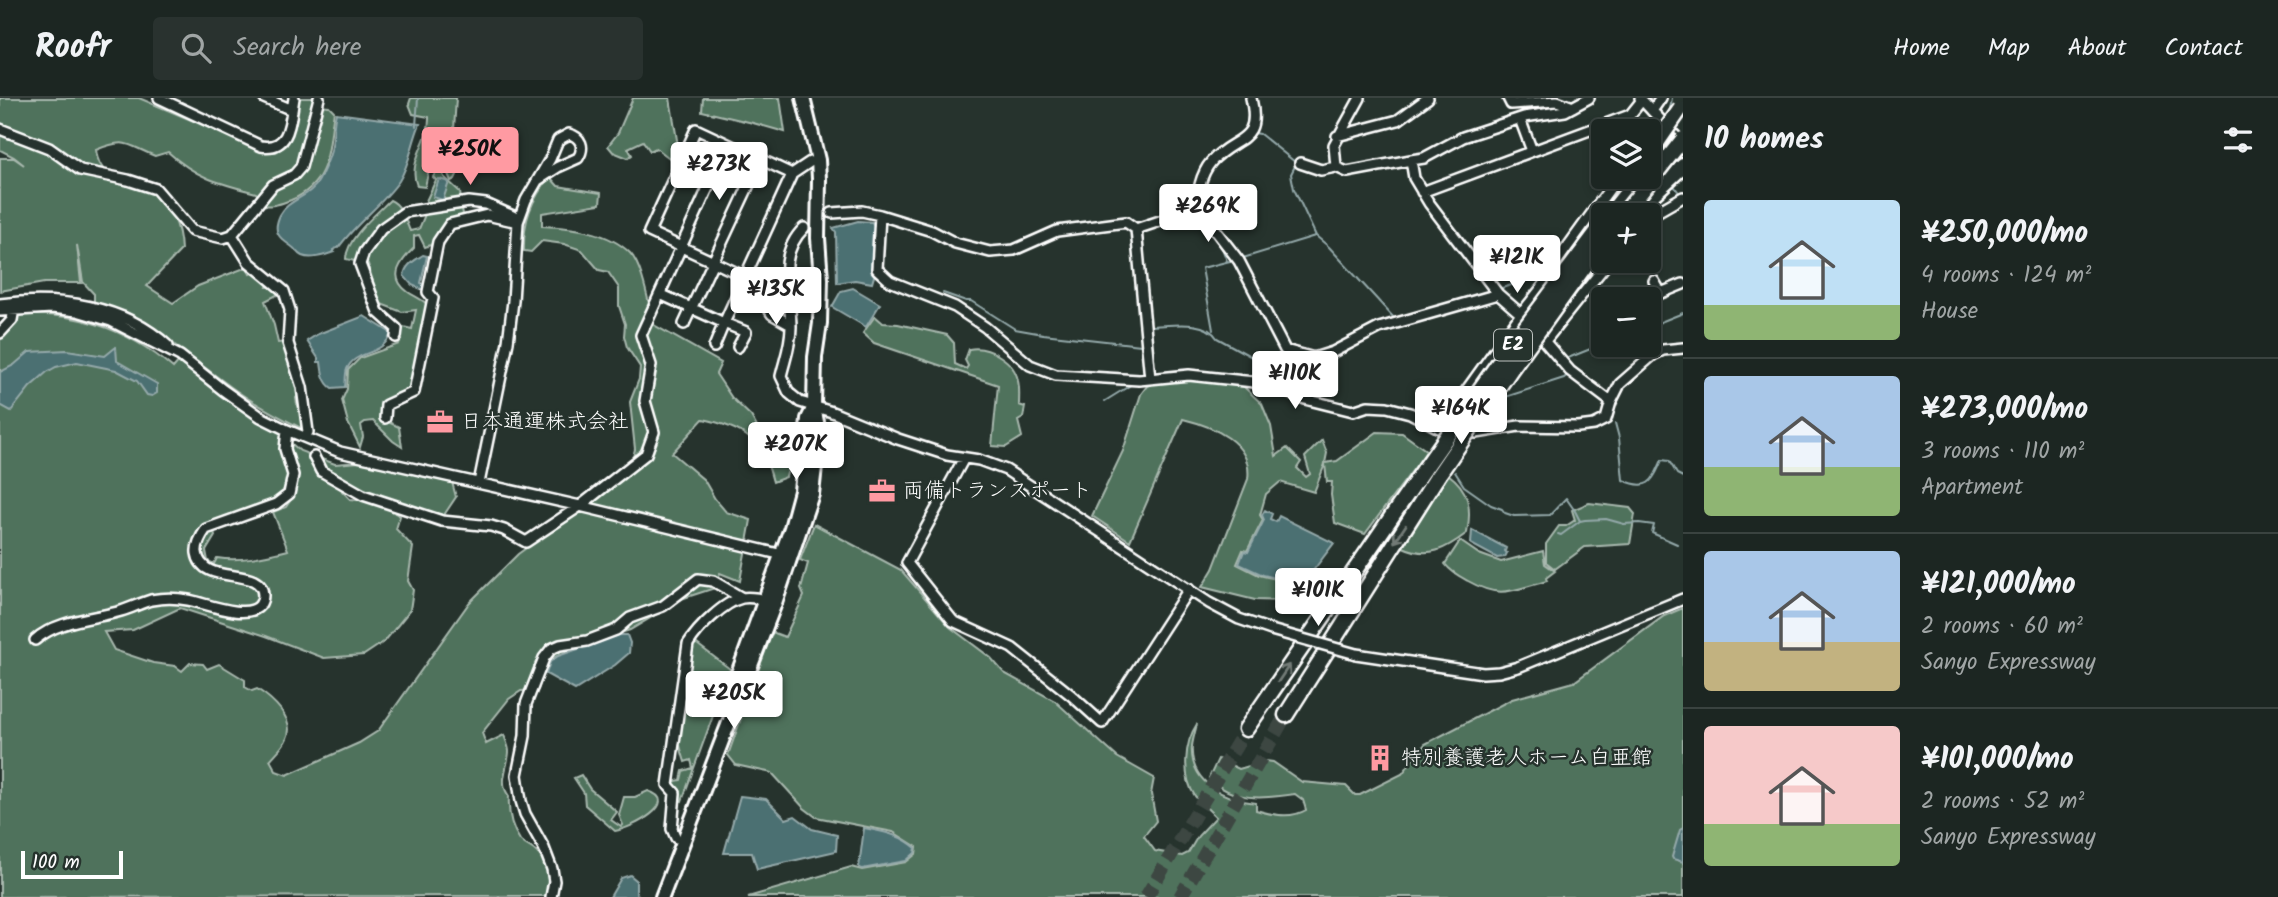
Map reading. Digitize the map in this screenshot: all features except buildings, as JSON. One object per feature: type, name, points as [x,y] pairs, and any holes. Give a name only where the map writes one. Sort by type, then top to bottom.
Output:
[{"type":"highway","points":[[1661,139],[1682,111]]},
{"type":"highway","points":[[1661,144],[1682,111]]},
{"type":"highway","points":[[1633,203],[1683,142]]},
{"type":"highway","points":[[1644,203],[1683,166]]},
{"type":"highway","points":[[1618,203],[1630,189]]},
{"type":"highway","name":"E2","points":[[1246,729],[1425,468],[1591,254]]},
{"type":"highway","name":"E2","points":[[1286,715],[1437,477],[1591,258]]},
{"type":"main road","points":[[662,897],[786,555],[812,494],[817,422],[814,407],[815,357],[821,290],[818,160],[803,98]]},
{"type":"main road","points":[[654,897],[770,601]]},
{"type":"street","points":[[159,98],[270,148],[281,143],[286,136],[294,98]]},
{"type":"street","points":[[264,98],[292,110]]},
{"type":"street","points":[[0,128],[49,148],[80,170],[128,180],[156,190],[192,232],[223,239],[232,235],[273,185],[294,174],[301,167],[319,98]]},
{"type":"street","points":[[1196,209],[1198,191],[1209,164],[1249,134],[1254,115],[1251,98]]},
{"type":"street","points":[[1336,167],[1334,145],[1337,136],[1360,98]]},
{"type":"street","points":[[1337,136],[1398,120],[1428,98]]},
{"type":"street","points":[[1508,98],[1511,104],[1557,101],[1573,107]]},
{"type":"street","points":[[1300,163],[1321,170],[1336,167],[1347,172],[1424,158],[1463,137],[1520,118],[1565,111],[1589,98]]},
{"type":"street","points":[[1422,192],[1630,116],[1645,104],[1661,98]]},
{"type":"street","points":[[1645,104],[1659,119]]},
{"type":"street","points":[[1520,118],[1532,151]]},
{"type":"street","points":[[1661,121],[1683,142]]},
{"type":"street","points":[[791,325],[772,314],[746,277],[649,232],[696,129],[792,174]]},
{"type":"street","points":[[479,483],[508,342],[519,220],[526,200],[558,140],[569,134],[577,137],[582,146],[580,156],[538,180]]},
{"type":"street","points":[[314,457],[321,471],[363,495],[442,521],[491,526],[526,542],[580,506],[646,454],[650,445],[654,432],[645,393],[651,365],[641,335],[729,144]]},
{"type":"street","points":[[684,324],[761,159]]},
{"type":"street","points":[[714,346],[792,174],[818,160]]},
{"type":"street","points":[[1411,160],[1414,178],[1429,203],[1499,294],[1521,314],[1570,370],[1611,402]]},
{"type":"street","points":[[1441,429],[1521,314],[1551,276],[1553,267],[1609,189]]},
{"type":"street","points":[[1661,210],[1683,197]]},
{"type":"street","points":[[396,337],[397,328],[378,312],[360,264],[364,252],[381,229],[405,212],[469,202],[486,204],[519,220]]},
{"type":"street","points":[[1136,229],[1196,209],[1202,212],[1238,259],[1285,350],[1314,358],[1333,352],[1379,328],[1499,294]]},
{"type":"street","points":[[832,213],[862,211],[880,215],[932,231],[955,243],[990,252],[1014,250],[1058,231],[1125,222],[1136,229]]},
{"type":"street","points":[[385,418],[386,405],[414,392],[433,298],[428,292],[442,233],[450,224],[487,215],[519,220]]},
{"type":"street","points":[[880,215],[877,269],[890,281],[955,307],[985,327],[1030,365],[1068,377],[1150,379],[1189,375],[1263,383],[1305,399],[1353,411],[1368,406],[1387,407],[1410,413],[1441,429],[1476,433],[1518,426],[1594,425],[1606,419],[1620,384],[1653,355],[1664,349],[1683,348]]},
{"type":"street","points":[[804,228],[793,242],[785,275],[791,325],[790,346],[781,376],[789,393],[800,402],[898,439],[947,455],[993,464],[1021,478],[1225,612],[1271,630],[1356,654],[1475,673],[1499,672],[1518,667],[1683,599]]},
{"type":"street","points":[[1136,229],[1150,379]]},
{"type":"street","points":[[232,235],[249,262],[284,291],[290,310],[288,342],[302,387],[308,432]]},
{"type":"street","points":[[1545,341],[1599,273]]},
{"type":"street","points":[[1654,281],[1661,293],[1683,284]]},
{"type":"street","points":[[660,294],[746,332],[738,347]]},
{"type":"street","points":[[0,304],[65,302],[97,309],[139,325],[158,336],[232,397],[261,417],[340,452],[786,555]]},
{"type":"street","points":[[0,311],[52,307],[77,310],[134,331],[180,356]]},
{"type":"street","points":[[0,333],[12,320],[14,309]]},
{"type":"street","points":[[36,640],[49,629],[152,600],[187,600],[244,612],[258,607],[263,592],[258,582],[209,570],[200,561],[197,547],[206,529],[275,505],[289,494],[293,475],[285,449],[287,430]]},
{"type":"street","points":[[964,458],[907,563],[953,621],[1012,648],[1102,723],[1189,589]]},
{"type":"street","points":[[551,897],[554,890],[552,869],[525,814],[517,775],[525,736],[526,704],[544,658],[551,649],[560,645],[577,644],[616,630],[630,618],[663,606],[698,579],[713,581],[742,598],[770,601]]},
{"type":"street","points":[[676,838],[672,829],[675,793],[667,785],[688,644],[693,635],[717,614],[742,598]]},
{"type":"green space","points":[[0,98],[139,98],[267,152],[276,152],[287,145],[298,98],[316,98],[319,105],[329,106],[334,111],[328,151],[321,174],[304,193],[275,205],[264,205],[256,193],[199,174],[168,152],[155,156],[121,143],[96,150],[104,170],[118,180],[144,189],[160,199],[177,225],[181,250],[147,286],[173,303],[198,286],[247,267],[250,274],[258,272],[269,280],[267,287],[276,287],[281,293],[265,301],[278,343],[286,342],[301,392],[296,398],[301,407],[305,430],[249,399],[149,327],[113,308],[94,302],[94,294],[83,282],[77,245],[81,283],[44,283],[0,291],[0,158],[14,158],[24,165],[14,157],[0,150]]},
{"type":"green space","points":[[411,98],[456,98],[452,161],[457,175],[455,179],[451,181],[444,164],[440,163],[428,173],[425,187],[417,186],[415,168],[429,117],[413,114],[409,104]]},
{"type":"green space","points":[[633,98],[670,98],[678,146],[672,160],[656,148],[650,151],[643,141],[628,148],[632,155],[628,158],[613,152],[608,146],[618,133]]},
{"type":"green space","points":[[703,98],[780,98],[785,132],[702,111]]},
{"type":"green space","points":[[441,167],[444,177],[460,192],[463,215],[443,225],[431,245],[425,247],[419,235],[414,236],[414,248],[401,264],[397,275],[398,281],[408,292],[428,305],[413,390],[384,404],[384,420],[399,427],[402,447],[373,421],[361,425],[363,437],[360,447],[348,423],[342,400],[347,389],[348,370],[360,358],[399,344],[403,327],[412,329],[416,310],[402,312],[381,304],[368,264],[346,259],[347,251],[363,227],[390,200],[400,209],[410,231],[419,229],[429,205],[426,201],[436,180],[433,177]]},
{"type":"green space","points":[[550,177],[558,186],[601,193],[600,204],[542,213],[542,226],[577,229],[600,235],[630,253],[642,277],[654,325],[721,363],[716,374],[732,398],[751,416],[775,460],[792,451],[786,477],[773,482],[764,456],[750,438],[730,427],[703,419],[672,453],[704,480],[726,512],[751,520],[740,581],[720,573],[715,588],[684,598],[630,630],[574,648],[551,659],[545,667],[538,690],[521,691],[509,699],[482,733],[486,744],[504,735],[509,752],[504,785],[509,796],[514,830],[520,840],[534,850],[546,865],[548,896],[0,897],[0,327],[8,317],[30,315],[53,316],[96,324],[136,342],[173,368],[179,361],[235,404],[280,431],[288,479],[282,493],[275,499],[211,522],[215,536],[206,551],[208,561],[214,564],[217,558],[244,559],[288,550],[273,512],[286,507],[294,493],[295,472],[289,449],[292,444],[300,451],[335,464],[359,462],[452,482],[456,497],[444,515],[394,503],[347,480],[341,485],[342,491],[350,499],[375,501],[400,516],[396,529],[413,547],[408,581],[413,590],[410,610],[385,641],[364,655],[324,658],[180,608],[133,630],[104,632],[114,650],[153,663],[175,666],[182,671],[190,663],[203,664],[207,669],[219,664],[245,680],[245,687],[263,693],[281,710],[288,724],[286,741],[270,760],[276,771],[287,775],[359,743],[378,731],[469,603],[518,554],[576,512],[633,457],[635,449],[630,402],[639,379],[640,367],[627,347],[624,336],[625,324],[619,306],[619,288],[608,272],[599,270],[582,250],[542,241],[531,252],[524,251],[525,230],[530,211]]},
{"type":"green space","points":[[875,316],[883,323],[947,335],[954,343],[955,364],[966,369],[968,366],[965,360],[969,349],[976,348],[1000,356],[1012,367],[1018,381],[1019,405],[1025,407],[1023,418],[1018,421],[1022,437],[1006,447],[992,446],[998,385],[874,343],[863,333]]},
{"type":"green space","points":[[1189,378],[1242,385],[1262,404],[1271,426],[1276,456],[1287,448],[1301,462],[1297,468],[1306,477],[1310,474],[1305,457],[1322,440],[1327,453],[1325,463],[1337,461],[1377,432],[1402,433],[1427,451],[1365,534],[1335,523],[1332,482],[1327,482],[1325,464],[1314,492],[1280,482],[1266,494],[1260,515],[1263,520],[1237,564],[1259,575],[1302,585],[1313,602],[1255,600],[1202,587],[1213,569],[1248,479],[1248,466],[1237,446],[1218,431],[1206,426],[1183,419],[1130,541],[1092,516],[1123,451],[1141,394],[1147,386],[1155,382]]},
{"type":"green space","points":[[1448,474],[1465,493],[1469,507],[1467,533],[1444,548],[1429,552],[1403,547]]},
{"type":"green space","points":[[1589,503],[1630,508],[1635,514],[1630,544],[1585,547],[1555,569],[1546,562],[1546,544],[1559,526],[1566,526],[1575,520],[1572,510]]},
{"type":"green space","points":[[814,524],[901,570],[950,627],[991,658],[1004,673],[1055,701],[1117,757],[1154,778],[1151,794],[1156,821],[1144,836],[1155,851],[1182,856],[1188,853],[1198,836],[1216,817],[1195,796],[1186,770],[1189,741],[1197,724],[1192,746],[1193,759],[1203,780],[1233,798],[1256,803],[1256,810],[1275,815],[1300,813],[1306,810],[1303,800],[1295,794],[1249,797],[1218,786],[1209,778],[1218,759],[1239,769],[1266,761],[1273,762],[1302,782],[1346,786],[1355,795],[1360,795],[1402,774],[1425,744],[1512,699],[1574,682],[1664,616],[1683,608],[1683,897],[748,897],[851,867],[862,870],[906,862],[916,854],[917,847],[893,832],[816,817],[804,808],[772,773],[736,765],[728,755],[772,632],[785,637],[804,596],[801,589],[808,563],[800,560]]},
{"type":"green space","points":[[1460,541],[1479,554],[1501,562],[1543,551],[1545,564],[1555,571],[1546,578],[1547,581],[1507,592],[1480,587],[1453,572],[1445,564]]},
{"type":"green space","points":[[693,641],[730,669],[682,801],[679,800],[680,790],[671,782],[681,780],[683,771],[693,768],[691,760],[685,762],[680,746],[676,744]]},
{"type":"green space","points":[[581,775],[590,789],[617,812],[611,820],[621,827],[623,825],[619,815],[624,797],[635,797],[648,791],[657,796],[660,802],[651,814],[642,820],[615,831],[585,805],[584,793],[574,778]]},
{"type":"water","points":[[336,113],[420,124],[406,167],[392,190],[334,252],[318,257],[306,257],[280,237],[277,230],[278,221],[288,205],[311,190],[319,180],[330,154]]},
{"type":"water","points":[[439,179],[449,182],[443,200],[433,197]]},
{"type":"water","points":[[858,221],[872,222],[874,226],[875,273],[872,283],[855,280],[837,283],[836,232],[833,228]]},
{"type":"water","points":[[423,255],[427,256],[421,283],[425,285],[423,290],[412,285],[404,276],[408,266]]},
{"type":"water","points":[[853,288],[880,304],[866,327],[832,307],[841,291]]},
{"type":"water","points":[[364,316],[391,333],[382,346],[351,363],[346,371],[345,387],[332,388],[325,380],[321,362],[318,362],[307,341]]},
{"type":"water","points":[[116,347],[117,361],[157,384],[157,393],[147,395],[137,381],[116,370],[77,362],[47,372],[30,387],[11,411],[0,405],[0,372],[14,365],[29,352],[67,350],[105,356]]},
{"type":"water","points":[[1265,510],[1272,514],[1270,519],[1276,522],[1279,516],[1334,543],[1303,584],[1263,575],[1239,564],[1264,520],[1262,515]]},
{"type":"water","points":[[1472,530],[1506,548],[1505,557],[1497,558],[1471,544]]},
{"type":"water","points":[[618,635],[627,635],[629,653],[575,690],[546,674],[550,662],[558,656]]},
{"type":"water","points":[[740,796],[766,799],[786,819],[795,816],[812,829],[837,835],[836,851],[757,869],[752,853],[724,853]]},
{"type":"water","points":[[864,828],[904,840],[916,848],[915,853],[906,861],[862,869],[859,867]]},
{"type":"water","points":[[1683,828],[1683,862],[1672,857]]},
{"type":"water","points":[[630,875],[636,880],[636,893],[639,897],[610,897],[621,878]]},
{"type":"waterway","points":[[416,126],[418,98]]},
{"type":"waterway","points":[[1669,114],[1672,98]]},
{"type":"waterway","points":[[1636,119],[1643,107]]},
{"type":"waterway","points":[[1254,133],[1260,134],[1295,162],[1291,174],[1294,189],[1316,236],[1394,318]]},
{"type":"waterway","points":[[1216,163],[1237,147]]},
{"type":"waterway","points":[[1672,183],[1680,194]]},
{"type":"waterway","points":[[1557,270],[1616,189]]},
{"type":"waterway","points":[[1243,258],[1315,236]]},
{"type":"waterway","points":[[1220,243],[1227,261]]},
{"type":"waterway","points":[[1213,330],[1202,268],[1234,260]]},
{"type":"waterway","points":[[1479,262],[1500,289]]},
{"type":"waterway","points":[[1502,288],[1546,274]]},
{"type":"waterway","points":[[1340,343],[1373,325],[1490,292]]},
{"type":"waterway","points":[[943,293],[971,301],[1015,329],[1141,345]]},
{"type":"waterway","points":[[1661,322],[1683,313]]},
{"type":"waterway","points":[[1149,326],[1186,324],[1204,328],[1274,369],[1300,359]]},
{"type":"waterway","points":[[1568,362],[1568,358],[1591,349]]},
{"type":"waterway","points":[[1499,399],[1569,374]]},
{"type":"waterway","points":[[1105,401],[1134,383]]},
{"type":"waterway","points":[[1615,423],[1623,480],[1638,485],[1648,483],[1662,460],[1669,461],[1677,474],[1683,477]]},
{"type":"waterway","points":[[1455,472],[1464,486],[1505,513],[1514,516],[1550,515],[1566,498],[1580,521]]},
{"type":"waterway","points":[[1558,534],[1561,535],[1580,521],[1606,519],[1624,524],[1654,525],[1652,533],[1677,544]]},
{"type":"tunnel","points":[[804,228],[817,218],[832,213]]},
{"type":"tunnel","points":[[1180,897],[1286,715]]},
{"type":"tunnel","points":[[1146,897],[1246,729]]},
{"type":"place","name":"日本通運株式会社","points":[[440,422]]},
{"type":"place","name":"両備トランスポート","points":[[882,491]]},
{"type":"place","name":"特別養護老人ホーム白亜館","points":[[1380,758]]}]
